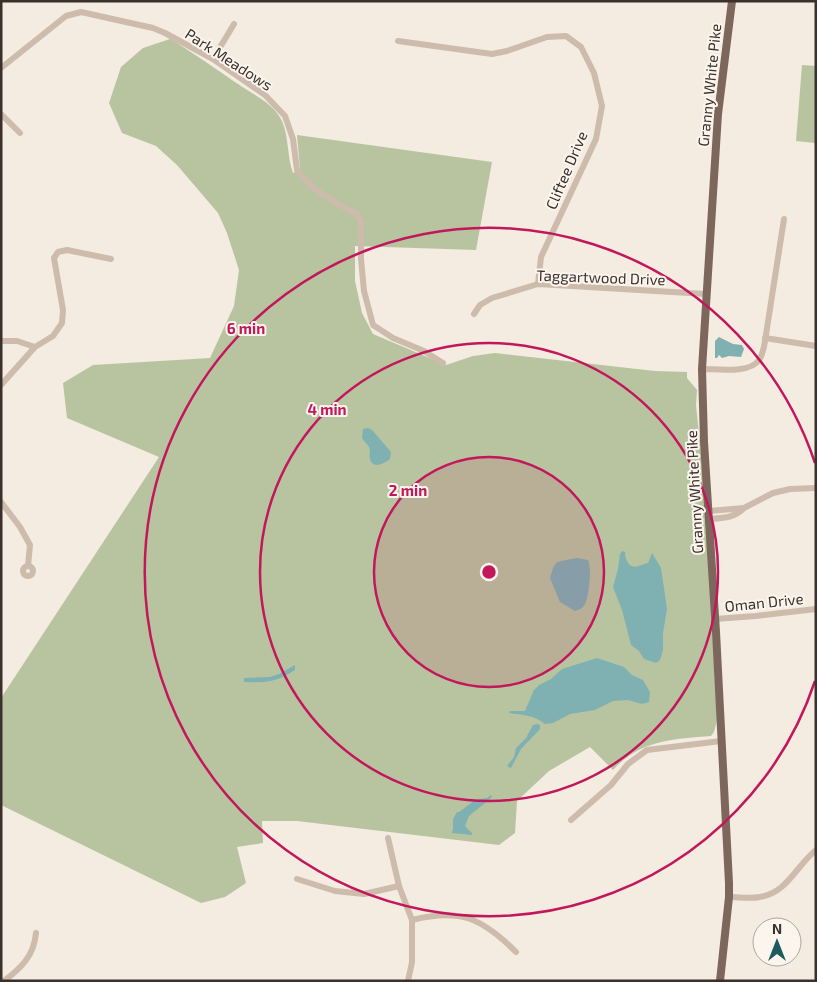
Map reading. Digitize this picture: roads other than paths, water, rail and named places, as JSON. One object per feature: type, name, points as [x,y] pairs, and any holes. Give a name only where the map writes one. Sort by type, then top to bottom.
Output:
[{"type":"main road","name":"Granny White Pike","points":[[720,981],[729,897],[704,442],[702,369],[718,114],[732,1]]},
{"type":"street","name":"Park Meadows","points":[[1,68],[66,16],[81,12],[153,28],[213,59],[264,94],[285,116],[293,139],[297,170],[312,187],[357,214],[361,222],[361,259],[364,292],[373,325],[393,338],[424,351],[443,363]]},
{"type":"street","points":[[213,59],[234,24]]},
{"type":"street","name":"Cliftee Drive","points":[[398,41],[492,54],[507,51],[547,36],[566,36],[582,48],[594,73],[602,106],[596,138],[541,257],[538,284]]},
{"type":"street","points":[[1,114],[20,133]]},
{"type":"street","points":[[702,369],[742,369],[752,367],[761,356],[766,338],[784,219]]},
{"type":"street","points":[[1,384],[35,347],[53,336],[62,324],[63,310],[54,258],[58,252],[67,250],[111,259]]},
{"type":"street","name":"Taggartwood Drive","points":[[474,314],[480,305],[492,298],[538,284],[706,294]]},
{"type":"street","points":[[766,338],[816,346]]},
{"type":"street","points":[[1,341],[16,341],[35,347]]},
{"type":"street","points":[[709,515],[744,508],[773,493],[790,489],[816,488]]},
{"type":"street","points":[[1,502],[20,527],[30,545],[28,566]]},
{"type":"street","name":"Oman Drive","points":[[715,619],[816,608]]},
{"type":"street","points":[[571,820],[611,785],[628,764],[647,750],[721,741]]},
{"type":"street","points":[[388,838],[399,886],[412,920],[412,962],[408,981]]},
{"type":"street","points":[[729,897],[761,897],[775,892],[784,886],[816,850]]},
{"type":"street","points":[[297,879],[335,891],[364,894],[399,886]]},
{"type":"street","points":[[412,920],[432,915],[456,914],[482,923],[500,936],[516,952]]},
{"type":"street","points":[[4,981],[15,973],[30,957],[35,944],[36,933]]},
{"type":"water","points":[[719,337],[733,344],[742,345],[744,349],[741,357],[729,356],[722,358],[719,355],[715,358],[715,341]]},
{"type":"water","points":[[368,428],[372,430],[391,452],[390,459],[382,464],[376,465],[370,459],[370,448],[362,438],[363,429]]},
{"type":"water","points":[[622,551],[625,552],[626,560],[629,564],[635,567],[648,563],[652,553],[661,568],[667,609],[663,633],[663,650],[660,660],[656,663],[644,659],[639,651],[631,645],[622,610],[613,587]]},
{"type":"water","points":[[577,558],[588,560],[590,575],[585,604],[581,609],[575,611],[560,602],[550,578],[556,563]]},
{"type":"water","points":[[597,658],[624,667],[632,675],[643,680],[650,692],[649,702],[642,704],[628,700],[613,701],[595,710],[570,714],[553,723],[545,724],[532,717],[509,713],[510,711],[525,711],[534,690],[562,669]]},
{"type":"water","points":[[295,665],[295,670],[277,679],[265,682],[244,682],[244,678],[270,677]]},
{"type":"water","points":[[533,725],[540,725],[540,729],[521,749],[511,768],[507,766],[514,757],[516,748],[526,738]]},
{"type":"water","points":[[491,795],[490,799],[469,816],[465,826],[472,835],[452,833],[453,819],[457,812],[475,800],[487,798]]}]
